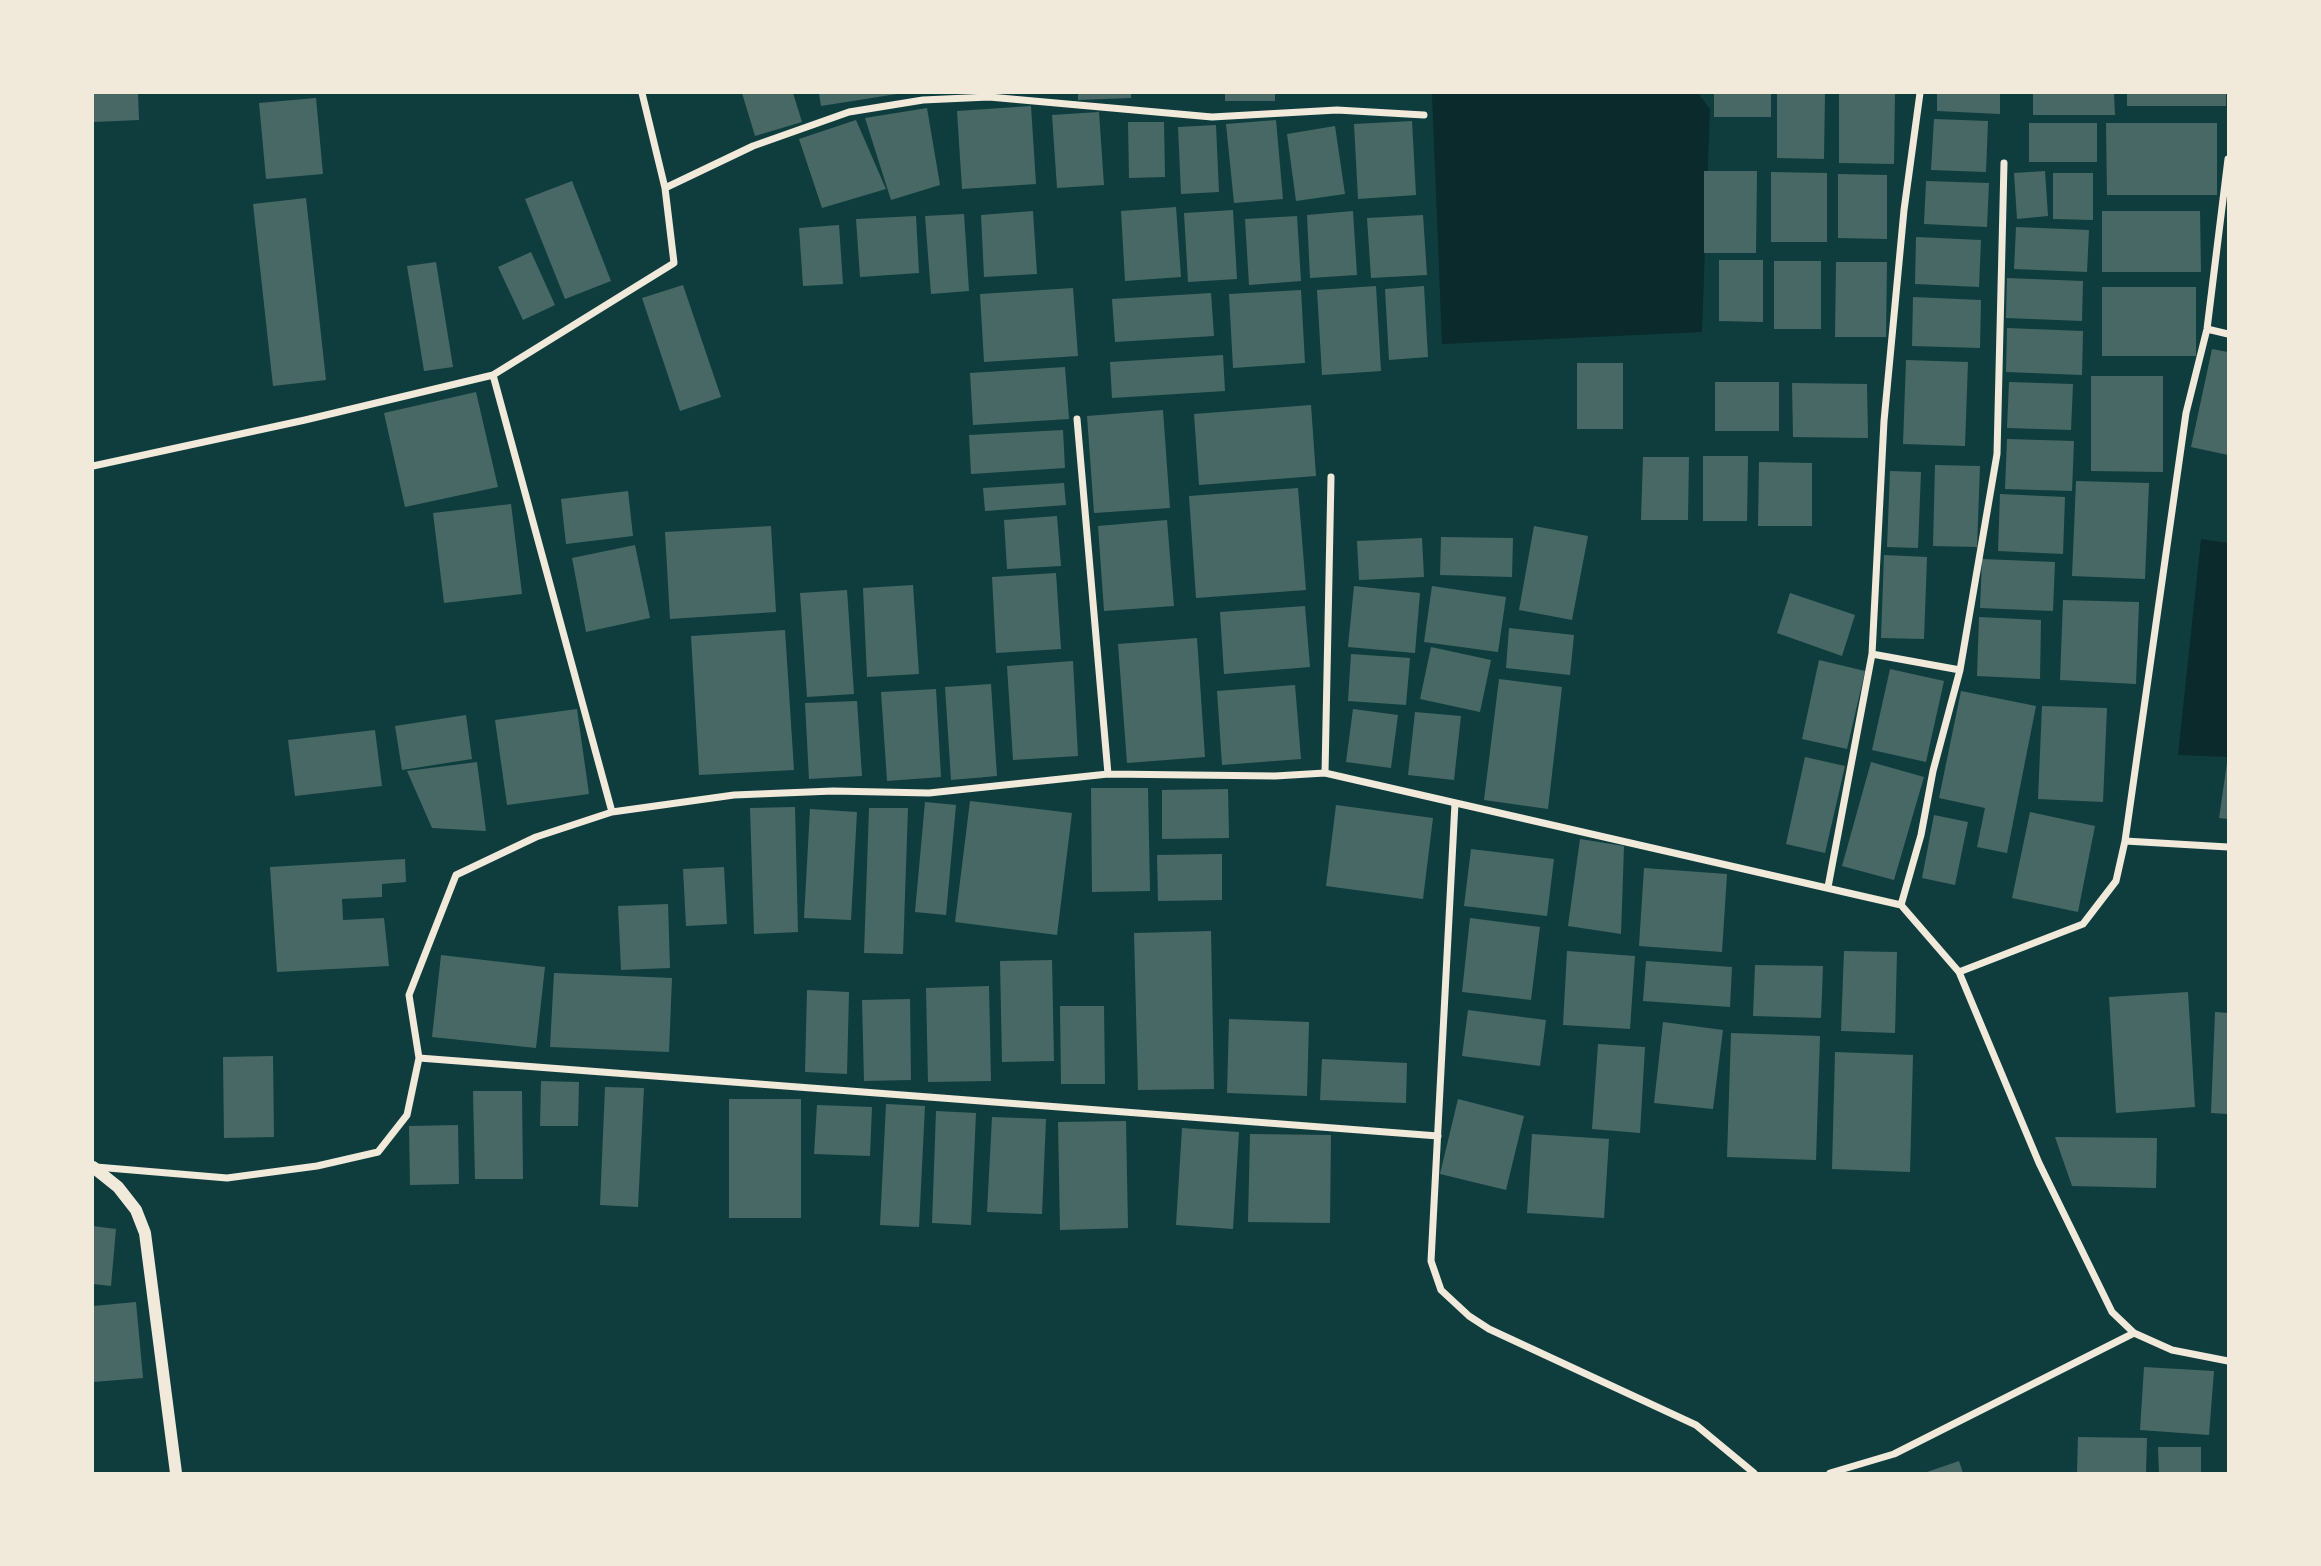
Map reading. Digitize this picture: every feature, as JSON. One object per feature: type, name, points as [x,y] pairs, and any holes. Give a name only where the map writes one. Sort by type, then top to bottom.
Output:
[{"type":"street","points":[[93,466],[305,420],[493,375],[674,263],[665,188],[642,93]]},
{"type":"street","points":[[1828,887],[1872,654],[1884,421],[1904,210],[1920,93]]},
{"type":"street","points":[[665,188],[753,146],[810,125],[849,112],[923,100],[989,97],[1212,117],[1337,110],[1424,115]]},
{"type":"street","points":[[1959,972],[2083,924],[2116,881],[2186,412],[2207,329],[2228,159]]},
{"type":"street","points":[[1901,905],[1921,835],[1933,771],[1960,670],[1997,454],[2004,163]]},
{"type":"street","points":[[2207,329],[2228,334]]},
{"type":"street","points":[[493,375],[612,812]]},
{"type":"street","points":[[1076,419],[1108,774]]},
{"type":"street","points":[[1325,773],[1331,477]]},
{"type":"street","points":[[1872,654],[1960,670]]},
{"type":"street","points":[[93,1167],[227,1178],[317,1166],[378,1152],[407,1115],[419,1058],[409,995],[456,875],[536,837],[612,812],[734,795],[833,791],[929,793],[1108,774],[1275,776],[1325,773],[1901,905],[1959,972],[2039,1163],[2112,1312],[2134,1332],[2172,1350],[2228,1361]]},
{"type":"street","points":[[1455,803],[1431,1261],[1441,1290],[1469,1316],[1489,1329],[1696,1425],[1754,1473]]},
{"type":"street","points":[[2124,841],[2228,847]]},
{"type":"street","points":[[419,1058],[1437,1136]]},
{"type":"street","points":[[93,1167],[118,1187],[136,1210],[145,1233],[176,1473]]},
{"type":"street","points":[[1830,1473],[1894,1454],[2134,1332]]},
{"type":"water","points":[[1432,93],[1698,93],[1710,109],[1702,332],[1442,344]]},
{"type":"water","points":[[2201,539],[2228,543],[2228,757],[2178,755]]},
{"type":"building","points":[[93,93],[138,93],[139,120],[93,122]]},
{"type":"building","points":[[742,93],[793,93],[802,122],[755,136]]},
{"type":"building","points":[[819,93],[897,93],[897,94],[821,106]]},
{"type":"building","points":[[1078,93],[1131,93],[1131,98],[1078,100]]},
{"type":"building","points":[[1225,93],[1275,93],[1275,101],[1225,101]]},
{"type":"building","points":[[1714,93],[1771,93],[1771,117],[1714,117]]},
{"type":"building","points":[[1777,93],[1825,93],[1824,159],[1777,158]]},
{"type":"building","points":[[1839,93],[1895,93],[1894,164],[1839,163]]},
{"type":"building","points":[[1937,93],[2000,93],[2000,114],[1937,111]]},
{"type":"building","points":[[2033,93],[2114,93],[2115,115],[2033,115]]},
{"type":"building","points":[[2127,93],[2226,93],[2226,106],[2127,106]]},
{"type":"building","points":[[316,98],[323,174],[266,179],[259,103]]},
{"type":"building","points":[[1031,106],[1036,184],[962,189],[957,111]]},
{"type":"building","points":[[927,108],[940,185],[891,200],[865,118]]},
{"type":"building","points":[[1099,112],[1104,185],[1057,188],[1052,115]]},
{"type":"building","points":[[1934,119],[1988,121],[1986,172],[1931,170]]},
{"type":"building","points":[[856,120],[886,189],[822,208],[799,139]]},
{"type":"building","points":[[1276,120],[1283,199],[1234,203],[1226,124]]},
{"type":"building","points":[[1412,121],[1416,195],[1358,199],[1354,124]]},
{"type":"building","points":[[1128,122],[1164,122],[1165,177],[1129,178]]},
{"type":"building","points":[[2029,123],[2097,123],[2097,162],[2029,162]]},
{"type":"building","points":[[2106,123],[2217,123],[2217,195],[2107,195]]},
{"type":"building","points":[[1216,125],[1219,192],[1181,194],[1178,127]]},
{"type":"building","points":[[1335,126],[1345,194],[1296,201],[1287,134]]},
{"type":"building","points":[[1704,171],[1757,171],[1756,253],[1704,253]]},
{"type":"building","points":[[2045,171],[2048,216],[2017,219],[2014,173]]},
{"type":"building","points":[[1771,172],[1827,173],[1827,242],[1771,242]]},
{"type":"building","points":[[2053,173],[2093,173],[2093,220],[2053,219]]},
{"type":"building","points":[[1838,174],[1887,175],[1887,239],[1838,238]]},
{"type":"building","points":[[572,181],[611,281],[565,299],[525,199]]},
{"type":"building","points":[[1926,181],[1989,183],[1987,227],[1924,224]]},
{"type":"building","points":[[306,198],[326,380],[273,386],[253,204]]},
{"type":"building","points":[[1176,207],[1181,277],[1125,281],[1121,211]]},
{"type":"building","points":[[1233,210],[1237,279],[1188,282],[1184,213]]},
{"type":"building","points":[[1033,211],[1037,274],[984,277],[981,215]]},
{"type":"building","points":[[1353,211],[1357,275],[1310,278],[1307,215]]},
{"type":"building","points":[[2102,211],[2200,211],[2201,272],[2102,272]]},
{"type":"building","points":[[964,214],[969,291],[931,294],[925,216]]},
{"type":"building","points":[[1423,215],[1427,275],[1371,278],[1367,218]]},
{"type":"building","points":[[916,216],[919,273],[860,277],[856,219]]},
{"type":"building","points":[[1297,216],[1301,281],[1249,285],[1245,219]]},
{"type":"building","points":[[839,225],[843,284],[803,286],[799,228]]},
{"type":"building","points":[[2016,227],[2089,230],[2087,272],[2014,269]]},
{"type":"building","points":[[1916,237],[1981,240],[1979,287],[1915,284]]},
{"type":"building","points":[[531,252],[555,305],[523,320],[498,267]]},
{"type":"building","points":[[1719,260],[1763,260],[1763,322],[1719,321]]},
{"type":"building","points":[[1774,261],[1821,261],[1821,329],[1774,329]]},
{"type":"building","points":[[436,262],[453,367],[424,371],[407,266]]},
{"type":"building","points":[[1836,262],[1887,262],[1886,337],[1835,337]]},
{"type":"building","points":[[2007,278],[2083,281],[2082,321],[2006,318]]},
{"type":"building","points":[[683,285],[721,397],[680,411],[642,298]]},
{"type":"building","points":[[1376,286],[1381,371],[1322,375],[1317,290]]},
{"type":"building","points":[[1424,286],[1428,357],[1389,360],[1385,289]]},
{"type":"building","points":[[2102,287],[2196,287],[2196,356],[2102,356]]},
{"type":"building","points":[[1073,288],[1078,356],[984,362],[980,294]]},
{"type":"building","points":[[1301,290],[1305,363],[1233,368],[1229,294]]},
{"type":"building","points":[[1211,293],[1214,336],[1115,342],[1112,299]]},
{"type":"building","points":[[1913,297],[1981,300],[1980,348],[1912,346]]},
{"type":"building","points":[[2007,328],[2083,331],[2082,375],[2006,372]]},
{"type":"building","points":[[2212,349],[2228,352],[2228,455],[2191,447]]},
{"type":"building","points":[[1223,355],[1225,391],[1112,398],[1110,362]]},
{"type":"building","points":[[1906,360],[1968,362],[1965,446],[1903,444]]},
{"type":"building","points":[[1577,363],[1623,363],[1623,429],[1577,429]]},
{"type":"building","points":[[1065,367],[1069,419],[973,425],[970,373]]},
{"type":"building","points":[[2091,376],[2163,376],[2163,472],[2091,471]]},
{"type":"building","points":[[1715,382],[1779,382],[1779,431],[1715,431]]},
{"type":"building","points":[[2009,382],[2073,384],[2071,430],[2007,428]]},
{"type":"building","points":[[1792,383],[1867,384],[1868,438],[1793,437]]},
{"type":"building","points":[[476,392],[498,487],[405,507],[384,413]]},
{"type":"building","points":[[1311,405],[1316,476],[1199,485],[1194,414]]},
{"type":"building","points":[[1163,410],[1170,508],[1094,513],[1087,416]]},
{"type":"building","points":[[1063,430],[1065,468],[971,474],[969,435]]},
{"type":"building","points":[[2007,439],[2074,441],[2072,491],[2005,489]]},
{"type":"building","points":[[1703,456],[1748,456],[1747,521],[1703,521]]},
{"type":"building","points":[[1643,457],[1689,457],[1688,520],[1641,520]]},
{"type":"building","points":[[1759,462],[1812,463],[1812,526],[1758,526]]},
{"type":"building","points":[[1935,465],[1980,466],[1977,547],[1933,546]]},
{"type":"building","points":[[1890,471],[1921,472],[1918,548],[1887,547]]},
{"type":"building","points":[[2076,481],[2149,483],[2145,579],[2072,576]]},
{"type":"building","points":[[1064,483],[1066,505],[985,511],[983,488]]},
{"type":"building","points":[[1298,488],[1306,590],[1196,598],[1189,496]]},
{"type":"building","points":[[628,491],[633,536],[566,544],[561,499]]},
{"type":"building","points":[[2000,494],[2065,497],[2063,554],[1998,551]]},
{"type":"building","points":[[511,504],[522,594],[444,603],[433,513]]},
{"type":"building","points":[[1057,516],[1061,566],[1007,569],[1004,520]]},
{"type":"building","points":[[1167,520],[1174,606],[1104,611],[1098,526]]},
{"type":"building","points":[[771,526],[776,612],[670,619],[665,532]]},
{"type":"building","points":[[1534,526],[1588,536],[1572,620],[1519,610]]},
{"type":"building","points":[[1441,537],[1513,538],[1512,577],[1440,575]]},
{"type":"building","points":[[1422,538],[1424,577],[1359,580],[1357,541]]},
{"type":"building","points":[[635,545],[650,618],[586,632],[572,558]]},
{"type":"building","points":[[1884,555],[1927,557],[1924,639],[1881,638]]},
{"type":"building","points":[[1982,559],[2055,562],[2053,611],[1980,608]]},
{"type":"building","points":[[1056,573],[1061,649],[996,653],[992,577]]},
{"type":"building","points":[[913,585],[919,674],[867,677],[863,588]]},
{"type":"building","points":[[1354,586],[1420,593],[1415,653],[1348,647]]},
{"type":"building","points":[[1432,586],[1506,597],[1498,652],[1424,642]]},
{"type":"building","points":[[847,590],[854,694],[807,697],[800,593]]},
{"type":"building","points":[[1790,593],[1855,615],[1842,656],[1777,633]]},
{"type":"building","points":[[2063,600],[2139,602],[2136,684],[2060,680]]},
{"type":"building","points":[[1305,606],[1310,667],[1224,674],[1220,612]]},
{"type":"building","points":[[1979,617],[2041,620],[2040,679],[1977,676]]},
{"type":"building","points":[[1509,628],[1574,635],[1570,675],[1506,668]]},
{"type":"building","points":[[785,630],[794,770],[699,775],[691,636]]},
{"type":"building","points":[[1197,638],[1205,757],[1127,763],[1118,644]]},
{"type":"building","points":[[1431,647],[1491,660],[1480,712],[1420,699]]},
{"type":"building","points":[[1351,654],[1410,658],[1406,705],[1348,701]]},
{"type":"building","points":[[1819,660],[1865,671],[1847,749],[1802,739]]},
{"type":"building","points":[[1073,661],[1078,756],[1013,760],[1007,666]]},
{"type":"building","points":[[1890,669],[1944,681],[1926,762],[1872,750]]},
{"type":"building","points":[[1499,679],[1562,687],[1548,809],[1484,800]]},
{"type":"building","points":[[991,684],[997,776],[951,780],[945,687]]},
{"type":"building","points":[[1295,685],[1301,759],[1222,765],[1217,691]]},
{"type":"building","points":[[936,689],[941,777],[887,781],[881,692]]},
{"type":"building","points":[[1961,691],[2036,706],[2007,853],[1977,847],[1985,808],[1939,798]]},
{"type":"building","points":[[857,701],[862,776],[809,779],[805,703]]},
{"type":"building","points":[[2042,706],[2107,708],[2103,802],[2038,799]]},
{"type":"building","points":[[577,709],[589,794],[507,805],[495,720]]},
{"type":"building","points":[[1353,709],[1398,715],[1391,768],[1346,762]]},
{"type":"building","points":[[1415,712],[1461,716],[1454,780],[1408,775]]},
{"type":"building","points":[[466,715],[472,759],[402,770],[395,726]]},
{"type":"building","points":[[375,730],[382,786],[295,796],[288,740]]},
{"type":"building","points":[[1805,757],[1845,766],[1825,853],[1786,844]]},
{"type":"building","points":[[477,762],[486,831],[432,828],[407,771]]},
{"type":"building","points":[[1871,762],[1924,777],[1894,880],[1842,866]]},
{"type":"building","points":[[2228,763],[2228,819],[2219,818]]},
{"type":"building","points":[[1091,788],[1148,788],[1150,891],[1092,892]]},
{"type":"building","points":[[1228,789],[1229,838],[1162,839],[1162,790]]},
{"type":"building","points":[[970,801],[1072,813],[1057,935],[955,922]]},
{"type":"building","points":[[925,802],[956,805],[946,915],[915,912]]},
{"type":"building","points":[[1336,805],[1433,818],[1423,899],[1326,886]]},
{"type":"building","points":[[795,807],[798,932],[754,934],[750,808]]},
{"type":"building","points":[[869,808],[908,808],[903,954],[864,953]]},
{"type":"building","points":[[810,809],[857,812],[851,920],[804,918]]},
{"type":"building","points":[[2030,812],[2095,826],[2078,912],[2012,898]]},
{"type":"building","points":[[1934,815],[1968,822],[1955,885],[1922,878]]},
{"type":"building","points":[[1580,839],[1624,846],[1621,934],[1568,926]]},
{"type":"building","points":[[1471,849],[1554,859],[1547,916],[1464,906]]},
{"type":"building","points":[[1222,854],[1222,900],[1158,901],[1157,855]]},
{"type":"building","points":[[405,859],[406,882],[382,884],[382,897],[342,899],[343,920],[384,918],[389,966],[277,972],[270,867]]},
{"type":"building","points":[[724,867],[727,924],[686,926],[683,869]]},
{"type":"building","points":[[1644,868],[1727,874],[1722,952],[1639,946]]},
{"type":"building","points":[[668,904],[670,968],[621,970],[618,906]]},
{"type":"building","points":[[1470,918],[1540,927],[1531,1000],[1462,992]]},
{"type":"building","points":[[1211,931],[1214,1089],[1138,1090],[1134,933]]},
{"type":"building","points":[[1567,951],[1635,956],[1630,1029],[1563,1025]]},
{"type":"building","points":[[1844,951],[1897,952],[1895,1033],[1841,1031]]},
{"type":"building","points":[[441,955],[545,967],[536,1048],[432,1037]]},
{"type":"building","points":[[1052,960],[1054,1061],[1002,1062],[1000,961]]},
{"type":"building","points":[[1646,961],[1732,967],[1730,1007],[1643,1001]]},
{"type":"building","points":[[1755,965],[1823,966],[1821,1018],[1753,1016]]},
{"type":"building","points":[[554,973],[672,978],[669,1052],[550,1047]]},
{"type":"building","points":[[989,986],[991,1081],[928,1082],[926,988]]},
{"type":"building","points":[[807,990],[849,992],[847,1074],[805,1072]]},
{"type":"building","points":[[2188,992],[2195,1107],[2116,1113],[2109,997]]},
{"type":"building","points":[[910,999],[911,1080],[864,1081],[862,1000]]},
{"type":"building","points":[[1060,1006],[1104,1006],[1105,1084],[1061,1084]]},
{"type":"building","points":[[1468,1010],[1546,1020],[1540,1066],[1462,1056]]},
{"type":"building","points":[[2215,1012],[2228,1013],[2228,1114],[2211,1113]]},
{"type":"building","points":[[1229,1019],[1309,1022],[1307,1096],[1227,1093]]},
{"type":"building","points":[[1663,1022],[1723,1030],[1713,1109],[1654,1103]]},
{"type":"building","points":[[1731,1033],[1820,1036],[1816,1160],[1727,1157]]},
{"type":"building","points":[[1598,1044],[1645,1047],[1640,1133],[1592,1129]]},
{"type":"building","points":[[1835,1052],[1913,1055],[1910,1172],[1832,1169]]},
{"type":"building","points":[[273,1056],[274,1137],[224,1138],[223,1057]]},
{"type":"building","points":[[1322,1059],[1407,1063],[1406,1103],[1320,1100]]},
{"type":"building","points":[[541,1081],[579,1082],[578,1126],[540,1126]]},
{"type":"building","points":[[605,1087],[644,1088],[638,1207],[600,1205]]},
{"type":"building","points":[[473,1091],[522,1091],[523,1179],[475,1179]]},
{"type":"building","points":[[729,1099],[801,1099],[801,1218],[729,1218]]},
{"type":"building","points":[[1458,1099],[1524,1116],[1506,1190],[1440,1174]]},
{"type":"building","points":[[886,1104],[925,1106],[919,1227],[880,1225]]},
{"type":"building","points":[[817,1105],[872,1107],[870,1156],[814,1154]]},
{"type":"building","points":[[936,1111],[976,1113],[971,1225],[932,1223]]},
{"type":"building","points":[[992,1117],[1046,1119],[1042,1214],[987,1212]]},
{"type":"building","points":[[1126,1121],[1128,1228],[1060,1230],[1058,1122]]},
{"type":"building","points":[[458,1125],[459,1184],[410,1185],[409,1126]]},
{"type":"building","points":[[1182,1128],[1239,1132],[1233,1229],[1176,1225]]},
{"type":"building","points":[[1250,1134],[1331,1135],[1330,1223],[1248,1222]]},
{"type":"building","points":[[1532,1134],[1609,1139],[1604,1218],[1527,1213]]},
{"type":"building","points":[[2055,1137],[2157,1138],[2156,1188],[2072,1186]]},
{"type":"building","points":[[93,1226],[116,1229],[111,1286],[93,1284]]},
{"type":"building","points":[[136,1302],[143,1378],[93,1382],[93,1306]]},
{"type":"building","points":[[2144,1367],[2214,1371],[2209,1435],[2140,1430]]},
{"type":"building","points":[[2078,1437],[2147,1438],[2146,1473],[2077,1473]]},
{"type":"building","points":[[2158,1447],[2201,1447],[2201,1473],[2159,1473]]},
{"type":"building","points":[[1959,1461],[1963,1473],[1924,1473]]}]
